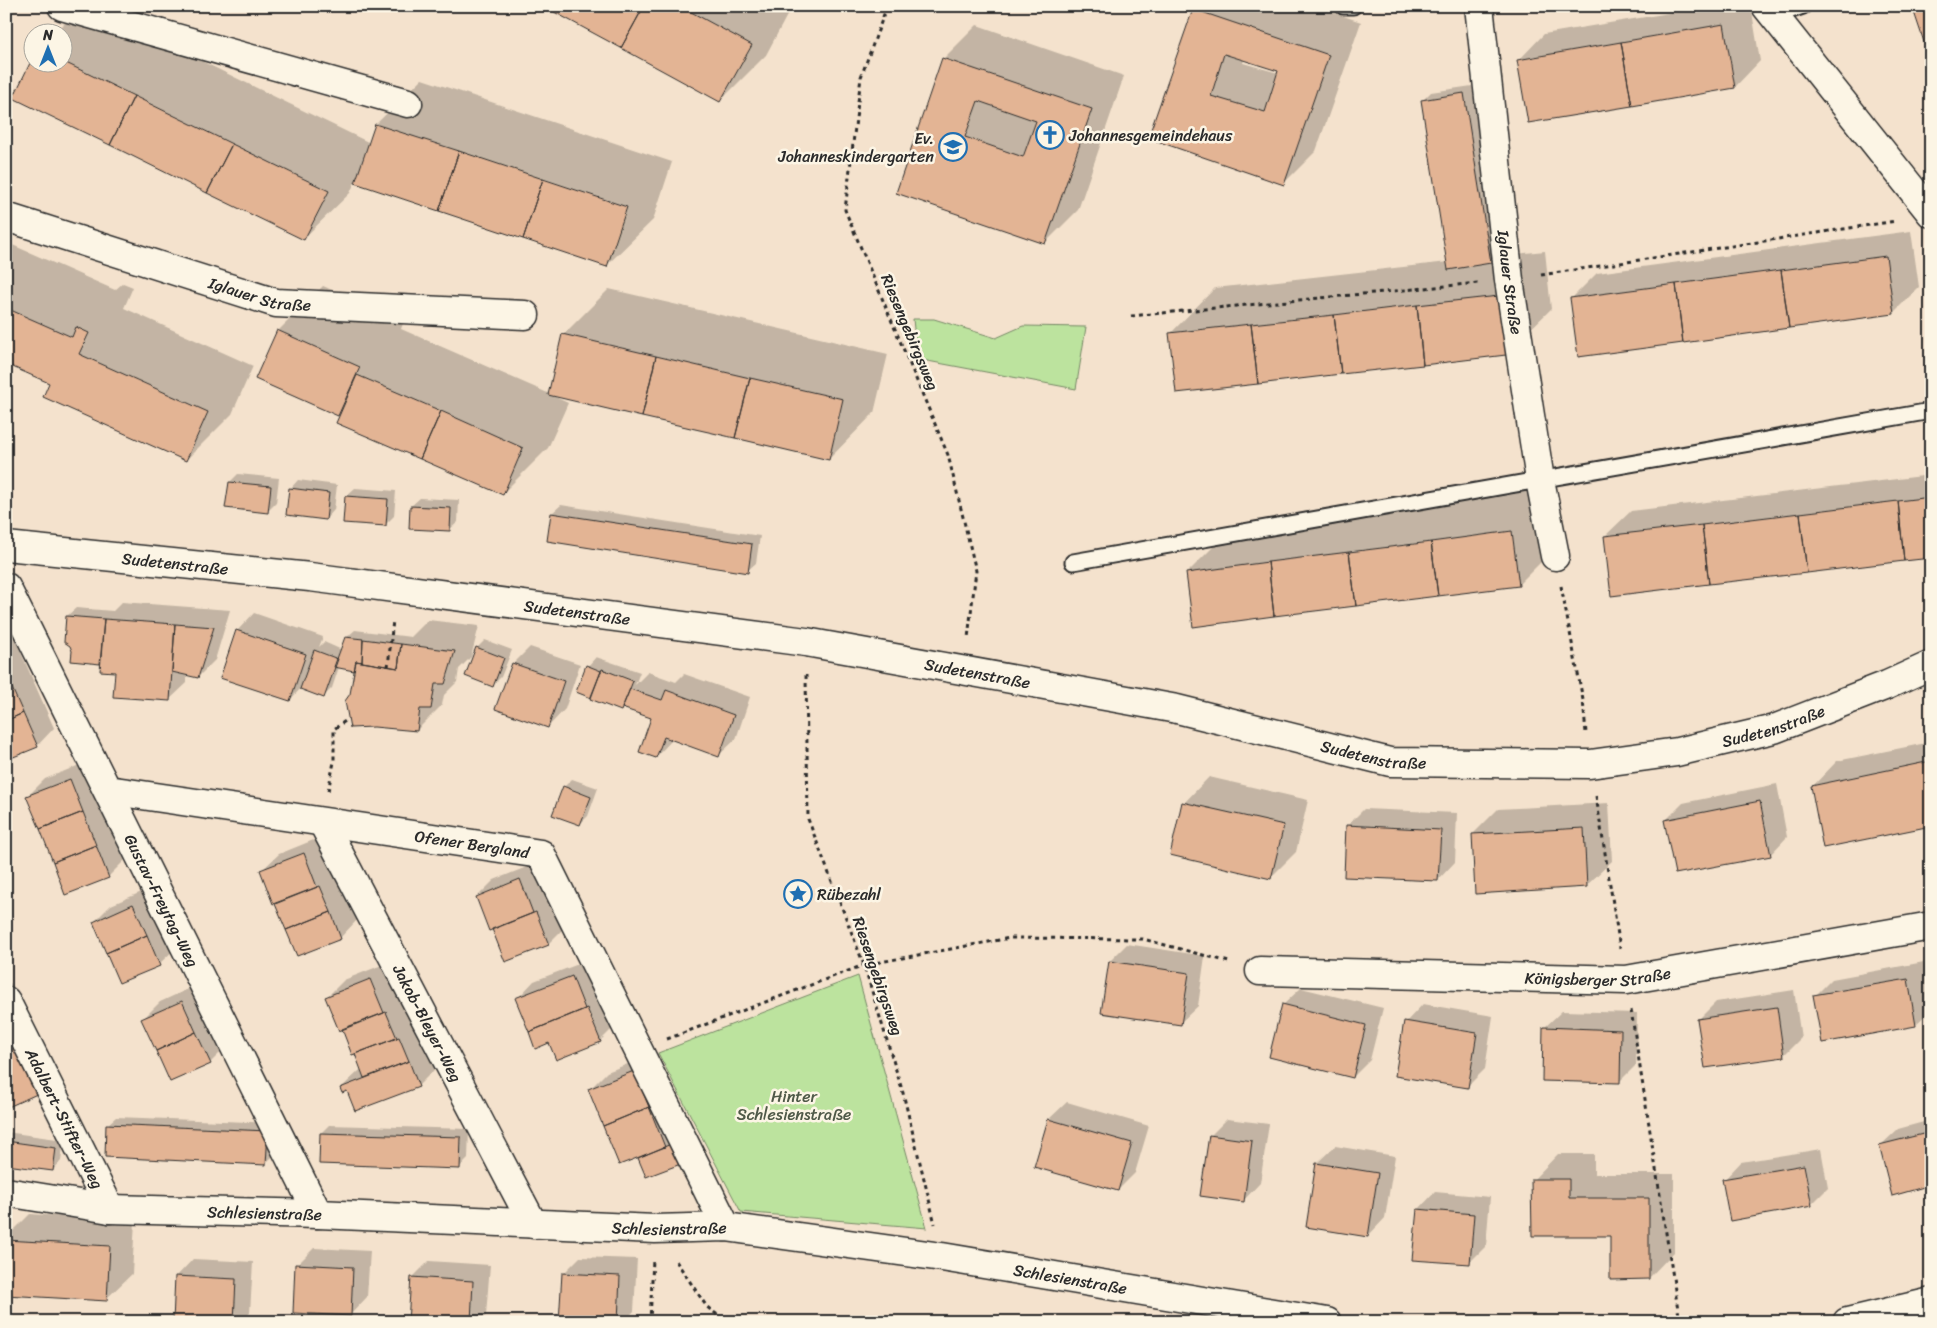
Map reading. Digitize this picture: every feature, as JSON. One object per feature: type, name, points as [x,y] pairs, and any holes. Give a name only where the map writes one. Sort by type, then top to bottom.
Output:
[{"type":"street","points":[[62,6],[408,103]]},
{"type":"street","name":"Iglauer Straße","points":[[1479,6],[1509,280],[1540,480],[1555,556]]},
{"type":"street","points":[[1770,11],[1931,214]]},
{"type":"street","name":"Iglauer Straße","points":[[6,217],[276,303],[525,315]]},
{"type":"street","name":"Sudetenstraße","points":[[6,546],[310,577],[806,642],[1177,709],[1390,762],[1590,764],[1677,752],[1774,728],[1888,685],[1931,665]]},
{"type":"street","name":"Gustav-Freytag-Weg","points":[[6,587],[318,1214]]},
{"type":"street","name":"Ofener Bergland","points":[[108,790],[541,854],[726,1227]]},
{"type":"street","name":"Jakob-Bleyer-Weg","points":[[327,823],[533,1224]]},
{"type":"street","name":"Königsberger Straße","points":[[1260,971],[1624,968],[1931,926]]},
{"type":"street","name":"Adalbert-Stifter-Weg","points":[[6,1001],[110,1209]]},
{"type":"street","name":"Schlesienstraße","points":[[6,1192],[110,1209],[318,1214],[655,1229],[726,1227],[942,1258],[1328,1322]]},
{"type":"street","points":[[1847,1322],[1931,1302]]},
{"type":"lane","points":[[1343,6],[1353,6]]},
{"type":"lane","points":[[1770,11],[1803,6]]},
{"type":"lane","points":[[1074,562],[1931,411]]},
{"type":"path","name":"Riesengebirgsweg","points":[[887,6],[860,77],[846,210],[948,455],[976,572],[964,671]]},
{"type":"path","points":[[1132,316],[1509,280],[1901,220]]},
{"type":"path","points":[[1555,556],[1582,700]]},
{"type":"path","points":[[388,667],[397,588]]},
{"type":"path","name":"Riesengebirgsweg","points":[[806,642],[808,819],[864,965],[903,1093],[942,1258]]},
{"type":"path","points":[[327,823],[326,809],[334,762],[334,728],[348,719]]},
{"type":"path","points":[[1600,814],[1680,1322]]},
{"type":"path","points":[[638,1050],[864,965],[1010,938],[1143,939],[1260,971]]},
{"type":"path","points":[[650,1322],[655,1229]]},
{"type":"path","points":[[655,1229],[707,1307],[727,1322]]},
{"type":"green space","points":[[913,319],[934,319],[996,338],[1023,326],[1086,327],[1076,389],[917,359]]},
{"type":"green space","name":"Hinter Schlesienstraße","points":[[858,976],[927,1228],[741,1212],[658,1053]]},
{"type":"building","points":[[543,6],[644,6],[621,48]]},
{"type":"building","points":[[644,6],[680,6],[752,45],[720,102],[621,48]]},
{"type":"building","points":[[1912,6],[1931,6],[1930,60]]},
{"type":"building","points":[[1193,9],[1329,55],[1284,185],[1148,138]],"holes":[[[1224,54],[1278,71],[1265,112],[1211,96]]]},
{"type":"building","points":[[1724,24],[1735,88],[1632,106],[1621,42]]},
{"type":"building","points":[[1621,42],[1632,106],[1528,123],[1517,60]]},
{"type":"building","name":"Ev. Johanneskindergarten","points":[[942,58],[1092,109],[1045,244],[896,193]],"holes":[[[978,101],[1036,121],[1023,157],[965,137]]]},
{"type":"building","points":[[72,66],[134,96],[110,145],[13,98],[26,72],[72,72]]},
{"type":"building","points":[[1464,93],[1491,263],[1448,270],[1421,100]]},
{"type":"building","points":[[134,96],[232,144],[207,193],[110,145]]},
{"type":"building","points":[[375,124],[459,151],[439,211],[355,183]]},
{"type":"building","points":[[232,144],[329,191],[304,240],[207,193]]},
{"type":"building","points":[[459,151],[543,179],[523,239],[439,211]]},
{"type":"building","points":[[543,179],[627,207],[607,267],[523,239]]},
{"type":"building","points":[[1886,256],[1894,314],[1789,328],[1781,270]]},
{"type":"building","points":[[1781,270],[1789,328],[1683,343],[1676,284]]},
{"type":"building","points":[[1676,284],[1683,343],[1578,357],[1570,298]]},
{"type":"building","points":[[1499,296],[1506,355],[1423,365],[1417,305]]},
{"type":"building","points":[[1417,305],[1423,365],[1341,374],[1334,315]]},
{"type":"building","points":[[6,308],[72,337],[76,327],[89,333],[79,354],[208,412],[186,461],[43,397],[49,383],[6,364]]},
{"type":"building","points":[[1334,315],[1341,374],[1258,384],[1251,324]]},
{"type":"building","points":[[1251,324],[1258,384],[1176,393],[1169,333]]},
{"type":"building","points":[[277,330],[360,367],[338,416],[255,379]]},
{"type":"building","points":[[562,334],[656,356],[642,417],[548,395]]},
{"type":"building","points":[[656,356],[750,378],[735,438],[642,417]]},
{"type":"building","points":[[357,375],[441,411],[420,459],[336,423]]},
{"type":"building","points":[[750,378],[843,399],[829,460],[735,438]]},
{"type":"building","points":[[441,411],[523,448],[503,495],[420,459]]},
{"type":"building","points":[[229,482],[271,486],[268,513],[225,508]]},
{"type":"building","points":[[289,488],[329,493],[326,520],[286,515]]},
{"type":"building","points":[[345,496],[388,499],[386,526],[343,523]]},
{"type":"building","points":[[1931,497],[1931,558],[1904,561],[1898,501]]},
{"type":"building","points":[[1898,501],[1904,561],[1807,573],[1800,513]]},
{"type":"building","points":[[410,506],[451,508],[450,531],[409,529]]},
{"type":"building","points":[[551,513],[752,544],[748,573],[547,541]]},
{"type":"building","points":[[1800,513],[1807,573],[1709,584],[1702,525]]},
{"type":"building","points":[[1702,525],[1709,584],[1611,596],[1604,536]]},
{"type":"building","points":[[1512,531],[1519,586],[1438,596],[1431,542]]},
{"type":"building","points":[[1431,542],[1438,596],[1356,606],[1349,552]]},
{"type":"building","points":[[1349,552],[1356,606],[1274,616],[1268,562]]},
{"type":"building","points":[[1268,562],[1274,616],[1193,627],[1186,573]]},
{"type":"building","points":[[66,616],[104,619],[100,664],[71,661],[72,651],[70,646],[64,642]]},
{"type":"building","points":[[104,619],[175,624],[170,701],[113,697],[115,672],[100,671]]},
{"type":"building","points":[[175,624],[214,627],[198,678],[172,672]]},
{"type":"building","points":[[236,630],[306,654],[290,701],[220,678]]},
{"type":"building","points":[[345,637],[363,639],[362,662],[356,661],[354,671],[334,667]]},
{"type":"building","points":[[363,639],[401,644],[398,668],[362,662]]},
{"type":"building","points":[[401,644],[455,651],[445,684],[435,684],[431,709],[420,709],[417,731],[374,727],[350,728],[345,701],[350,694],[356,661],[398,668]]},
{"type":"building","points":[[476,647],[504,658],[493,687],[465,676]]},
{"type":"building","points":[[314,650],[338,659],[324,698],[300,689]]},
{"type":"building","points":[[512,663],[564,681],[548,728],[495,709]]},
{"type":"building","points":[[586,665],[601,671],[591,698],[576,692]]},
{"type":"building","points":[[602,669],[633,681],[621,711],[590,699]]},
{"type":"building","points":[[8,679],[23,713],[6,721],[6,680]]},
{"type":"building","points":[[630,689],[662,700],[666,690],[734,715],[719,757],[664,737],[656,758],[639,752],[651,718],[622,708]]},
{"type":"building","points":[[23,713],[38,747],[6,760],[6,721]]},
{"type":"building","points":[[1931,761],[1931,826],[1823,848],[1811,786]]},
{"type":"building","points":[[70,779],[83,812],[40,829],[26,796]]},
{"type":"building","points":[[563,786],[591,797],[580,825],[552,815]]},
{"type":"building","points":[[1760,801],[1771,856],[1675,874],[1664,820]]},
{"type":"building","points":[[1182,802],[1284,825],[1271,879],[1170,855]]},
{"type":"building","points":[[83,812],[96,845],[53,862],[40,829]]},
{"type":"building","points":[[1346,825],[1441,830],[1438,881],[1344,877]]},
{"type":"building","points":[[1584,828],[1587,887],[1475,894],[1472,834]]},
{"type":"building","points":[[96,845],[109,878],[65,895],[53,862]]},
{"type":"building","points":[[304,853],[317,887],[273,904],[260,870]]},
{"type":"building","points":[[520,879],[533,913],[489,931],[476,897]]},
{"type":"building","points":[[320,886],[331,912],[286,930],[275,904]]},
{"type":"building","points":[[133,904],[147,935],[106,953],[93,922]]},
{"type":"building","points":[[331,912],[341,939],[297,956],[286,930]]},
{"type":"building","points":[[536,912],[549,945],[505,962],[492,929]]},
{"type":"building","points":[[147,935],[160,966],[119,983],[106,953]]},
{"type":"building","points":[[1109,961],[1189,973],[1181,1025],[1101,1013]]},
{"type":"building","points":[[572,976],[585,1009],[529,1032],[515,998]]},
{"type":"building","points":[[370,979],[384,1013],[339,1031],[325,997]]},
{"type":"building","points":[[1908,979],[1916,1026],[1822,1043],[1813,995]]},
{"type":"building","points":[[182,1001],[196,1032],[156,1051],[141,1019]]},
{"type":"building","points":[[1282,1004],[1366,1025],[1353,1078],[1269,1057]]},
{"type":"building","points":[[1777,1007],[1784,1057],[1705,1068],[1697,1019]]},
{"type":"building","points":[[587,1008],[601,1042],[556,1060],[549,1043],[535,1049],[529,1032]]},
{"type":"building","points":[[386,1012],[397,1038],[352,1055],[342,1029]]},
{"type":"building","points":[[1404,1021],[1477,1033],[1468,1088],[1395,1076]]},
{"type":"building","points":[[6,1027],[15,1047],[6,1051]]},
{"type":"building","points":[[1543,1027],[1621,1030],[1620,1083],[1542,1081]]},
{"type":"building","points":[[196,1032],[211,1064],[170,1082],[156,1051]]},
{"type":"building","points":[[399,1037],[409,1061],[364,1078],[355,1054]]},
{"type":"building","points":[[15,1047],[37,1094],[6,1108],[6,1051]]},
{"type":"building","points":[[409,1061],[419,1087],[355,1111],[347,1091],[342,1093],[340,1088]]},
{"type":"building","points":[[634,1071],[649,1107],[603,1126],[588,1089]]},
{"type":"building","points":[[649,1107],[665,1147],[619,1165],[603,1126]]},
{"type":"building","points":[[1048,1119],[1132,1143],[1118,1191],[1034,1167]]},
{"type":"building","points":[[106,1124],[268,1131],[266,1165],[105,1157]]},
{"type":"building","points":[[1931,1132],[1931,1185],[1892,1196],[1879,1145]]},
{"type":"building","points":[[320,1133],[461,1137],[460,1169],[319,1164]]},
{"type":"building","points":[[1209,1135],[1252,1141],[1244,1202],[1200,1196]]},
{"type":"building","points":[[6,1141],[56,1148],[53,1171],[6,1165]]},
{"type":"building","points":[[678,1141],[686,1162],[646,1177],[638,1158]]},
{"type":"building","points":[[1316,1163],[1378,1173],[1368,1237],[1306,1227]]},
{"type":"building","points":[[1804,1165],[1812,1206],[1730,1221],[1722,1179]]},
{"type":"building","points":[[1531,1179],[1569,1179],[1569,1198],[1649,1198],[1649,1279],[1610,1280],[1610,1236],[1532,1236]]},
{"type":"building","points":[[1417,1209],[1474,1214],[1470,1264],[1412,1260]]},
{"type":"building","points":[[6,1240],[110,1246],[107,1301],[6,1295]]},
{"type":"building","points":[[295,1264],[353,1267],[351,1316],[293,1313]]},
{"type":"building","points":[[562,1273],[620,1276],[618,1322],[559,1322]]},
{"type":"building","points":[[175,1276],[236,1279],[234,1322],[173,1322]]},
{"type":"building","points":[[411,1277],[473,1281],[471,1322],[408,1322]]},
{"type":"place","name":"Johannesgemeindehaus","points":[[1050,135]]},
{"type":"place","name":"Ev. Johanneskindergarten","points":[[953,147]]},
{"type":"place","name":"Rübezahl","points":[[798,894]]}]
